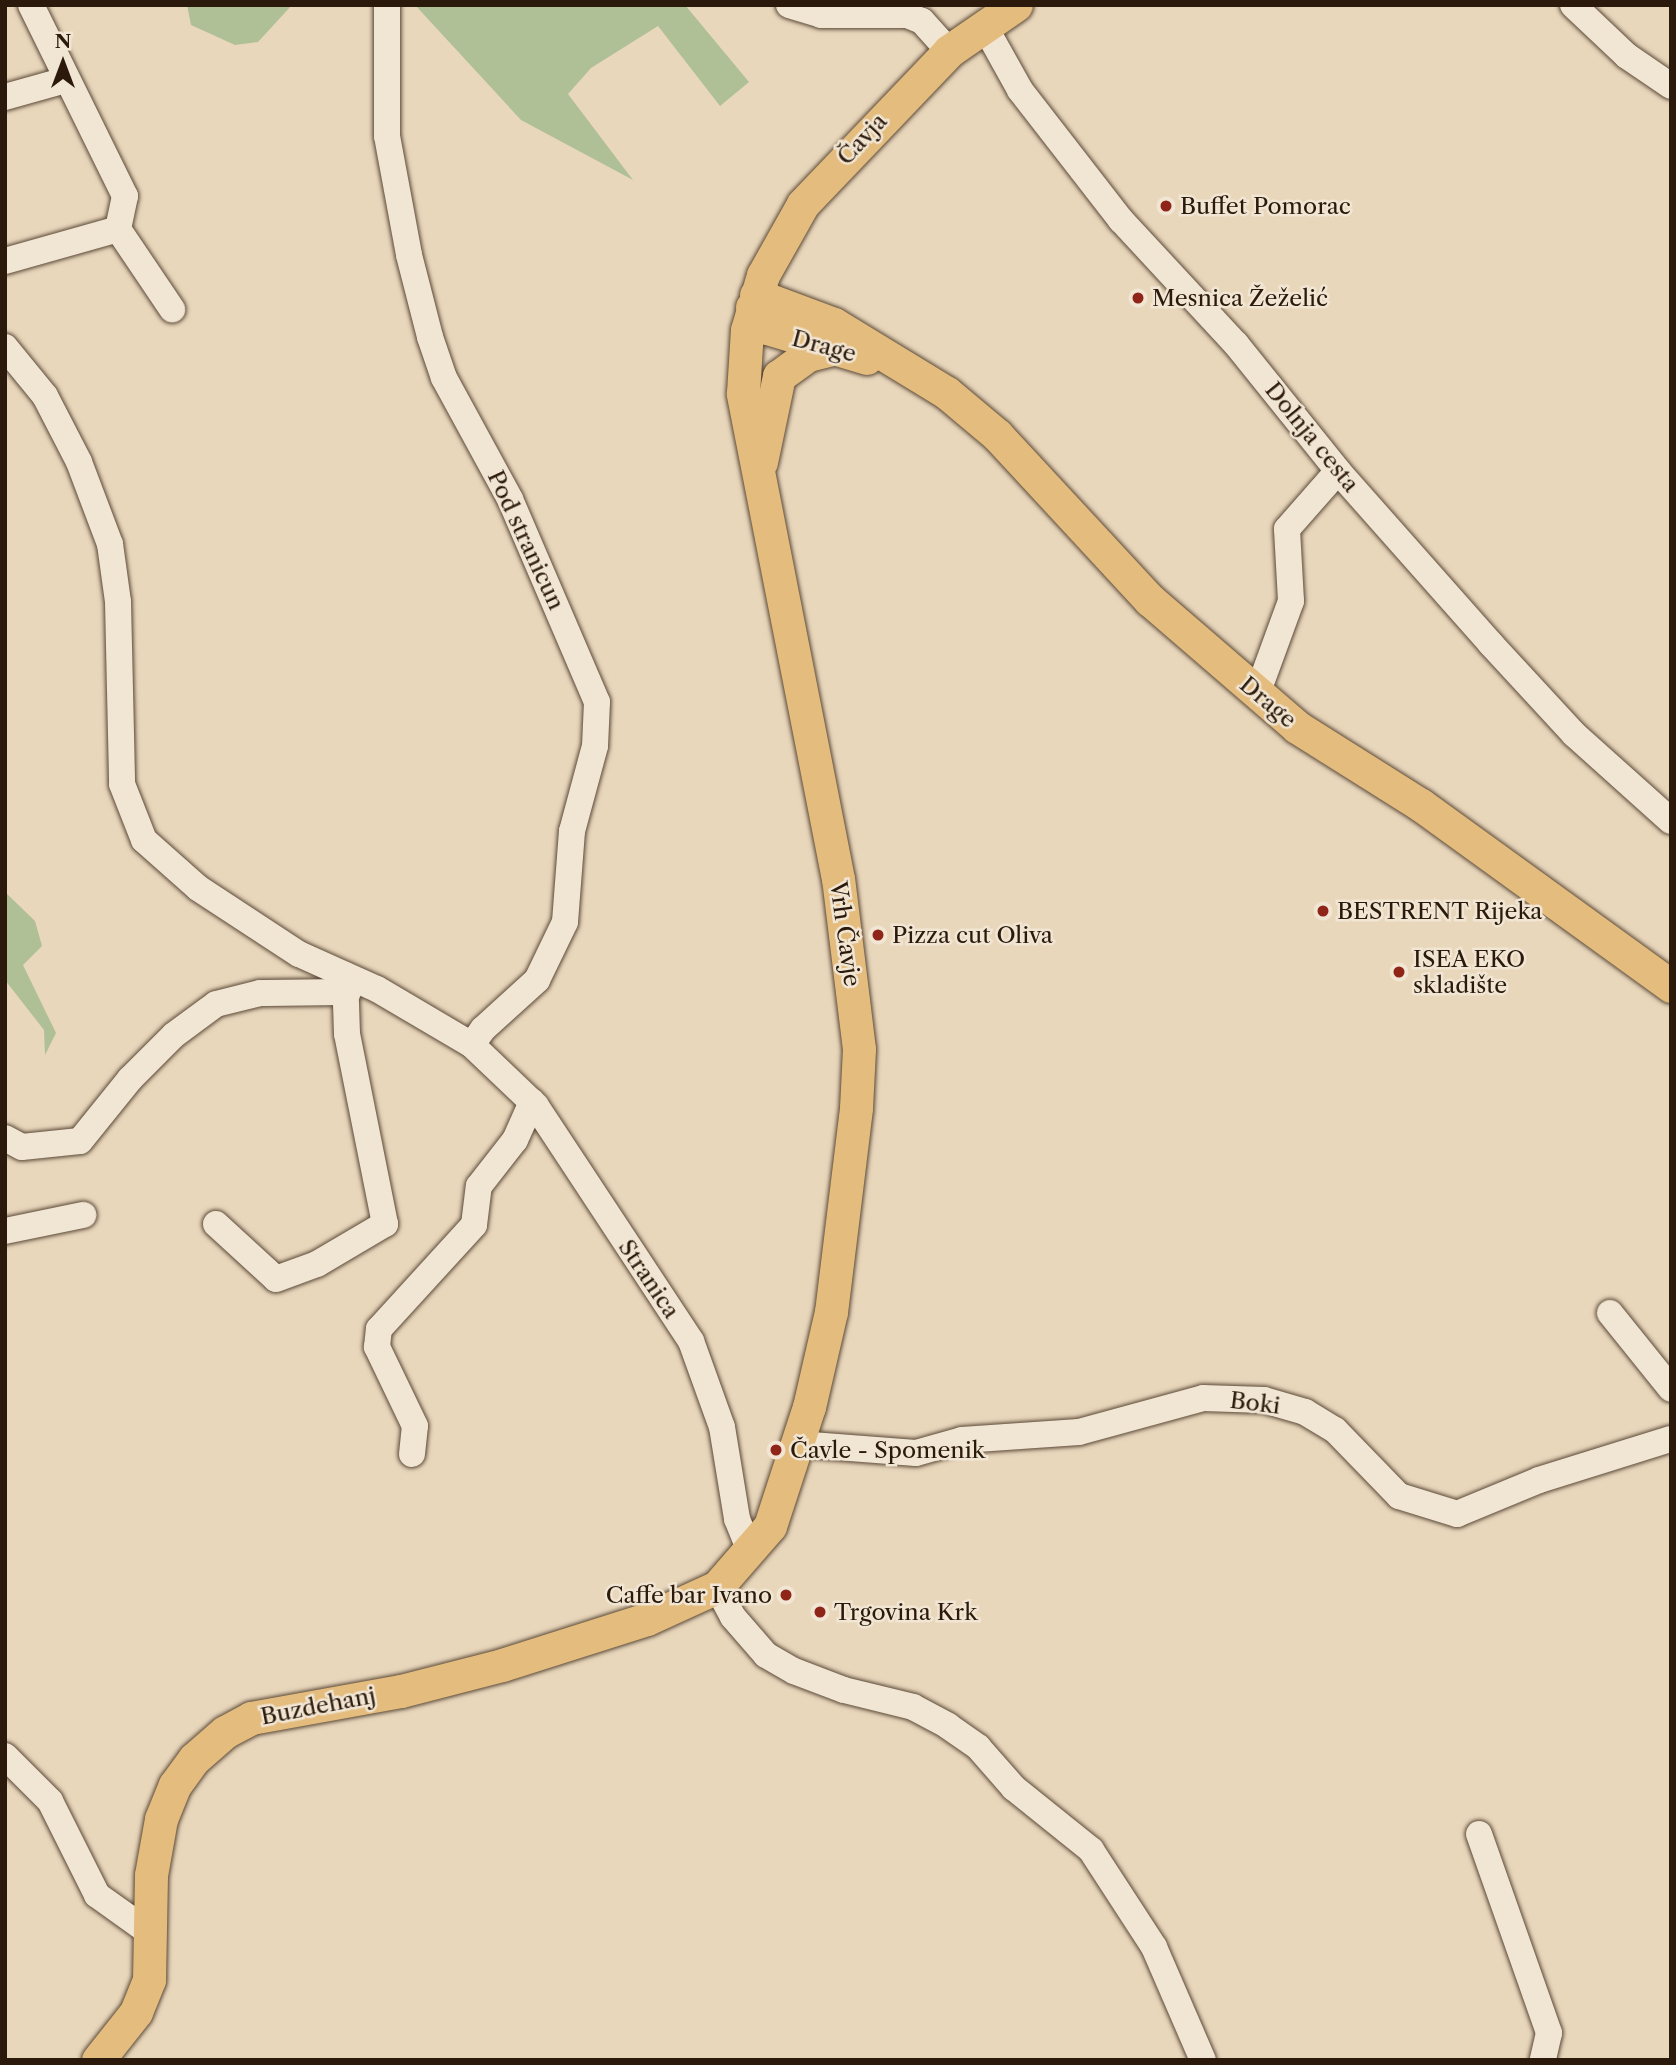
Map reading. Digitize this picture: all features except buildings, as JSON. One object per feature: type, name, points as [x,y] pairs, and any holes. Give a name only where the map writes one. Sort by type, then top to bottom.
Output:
[{"type":"main road","name":"Čavja","points":[[754,301],[780,240],[803,204],[949,51],[1016,5]]},
{"type":"main road","name":"Drage","points":[[754,301],[766,328],[907,371]]},
{"type":"main road","name":"Drage","points":[[754,301],[834,324],[947,393],[997,435],[1150,600],[1297,727],[1570,909],[1671,986]]},
{"type":"main road","name":"Vrh Čavje","points":[[750,1552],[770,1526],[798,1444],[833,1300],[856,1108],[859,1049],[838,879],[757,471],[741,373],[754,301]]},
{"type":"main road","points":[[757,471],[768,442],[770,401],[779,376],[808,355],[836,348]]},
{"type":"main road","name":"Buzdehanj","points":[[98,2060],[136,2012],[149,1980],[153,1936],[151,1875],[162,1819],[175,1785],[194,1759],[225,1732],[251,1718],[401,1691],[502,1665],[647,1619],[717,1587],[750,1552]]},
{"type":"street","points":[[31,5],[125,196],[118,229],[172,309]]},
{"type":"street","points":[[789,5],[821,15],[907,15],[922,22],[949,51]]},
{"type":"street","points":[[1573,5],[1627,56],[1671,86]]},
{"type":"street","name":"Pod stranicun","points":[[386,7],[387,136],[430,337],[443,378],[510,499],[597,702],[595,746],[572,831],[565,922],[537,980],[483,1029],[472,1045]]},
{"type":"street","name":"Dolnja cesta","points":[[985,27],[1020,90],[1121,220],[1236,344],[1338,471],[1574,734],[1671,821]]},
{"type":"street","points":[[5,97],[66,80]]},
{"type":"street","points":[[5,261],[118,229]]},
{"type":"street","name":"Stranica","points":[[5,346],[46,396],[79,462],[110,544],[118,602],[122,784],[144,840],[198,888],[299,954],[346,983],[472,1045],[532,1102],[691,1341],[722,1427],[737,1519],[750,1552]]},
{"type":"street","points":[[1258,694],[1291,601],[1287,529],[1338,471]]},
{"type":"street","points":[[5,1138],[22,1147],[80,1141],[165,1044],[216,1004],[260,993],[346,983],[347,1034],[385,1224],[317,1264],[276,1279],[216,1224]]},
{"type":"street","points":[[412,1454],[415,1426],[377,1347],[379,1329],[474,1225],[479,1186],[515,1140],[532,1102]]},
{"type":"street","points":[[5,1231],[83,1215]]},
{"type":"street","points":[[1610,1313],[1671,1389]]},
{"type":"street","name":"Boki","points":[[798,1444],[916,1453],[962,1440],[1079,1432],[1203,1398],[1264,1400],[1305,1412],[1335,1430],[1399,1496],[1457,1514],[1539,1480],[1671,1439]]},
{"type":"street","points":[[717,1587],[733,1617],[766,1655],[794,1671],[844,1690],[913,1707],[948,1726],[978,1747],[1014,1788],[1091,1850],[1154,1947],[1203,2060]]},
{"type":"street","points":[[5,1756],[50,1801],[97,1895],[153,1936]]},
{"type":"street","points":[[1479,1833],[1549,2033],[1543,2060]]},
{"type":"green space","points":[[187,5],[292,5],[258,42],[235,45],[191,25]]},
{"type":"green space","points":[[415,5],[685,5],[749,82],[720,106],[658,26],[591,68],[568,94],[633,180],[521,120]]},
{"type":"green space","points":[[5,892],[35,921],[42,946],[23,965],[56,1033],[45,1055],[44,1030],[5,980]]},
{"type":"place","name":"Buffet Pomorac","points":[[1166,206]]},
{"type":"place","name":"Mesnica Žeželić","points":[[1138,298]]},
{"type":"place","name":"BESTRENT Rijeka","points":[[1323,911]]},
{"type":"place","name":"Pizza cut Oliva","points":[[878,935]]},
{"type":"place","name":"ISEA EKO skladište","points":[[1399,972]]},
{"type":"place","name":"Čavle - Spomenik","points":[[776,1450]]},
{"type":"place","name":"Caffe bar Ivano","points":[[786,1595]]},
{"type":"place","name":"Trgovina Krk","points":[[820,1612]]}]
